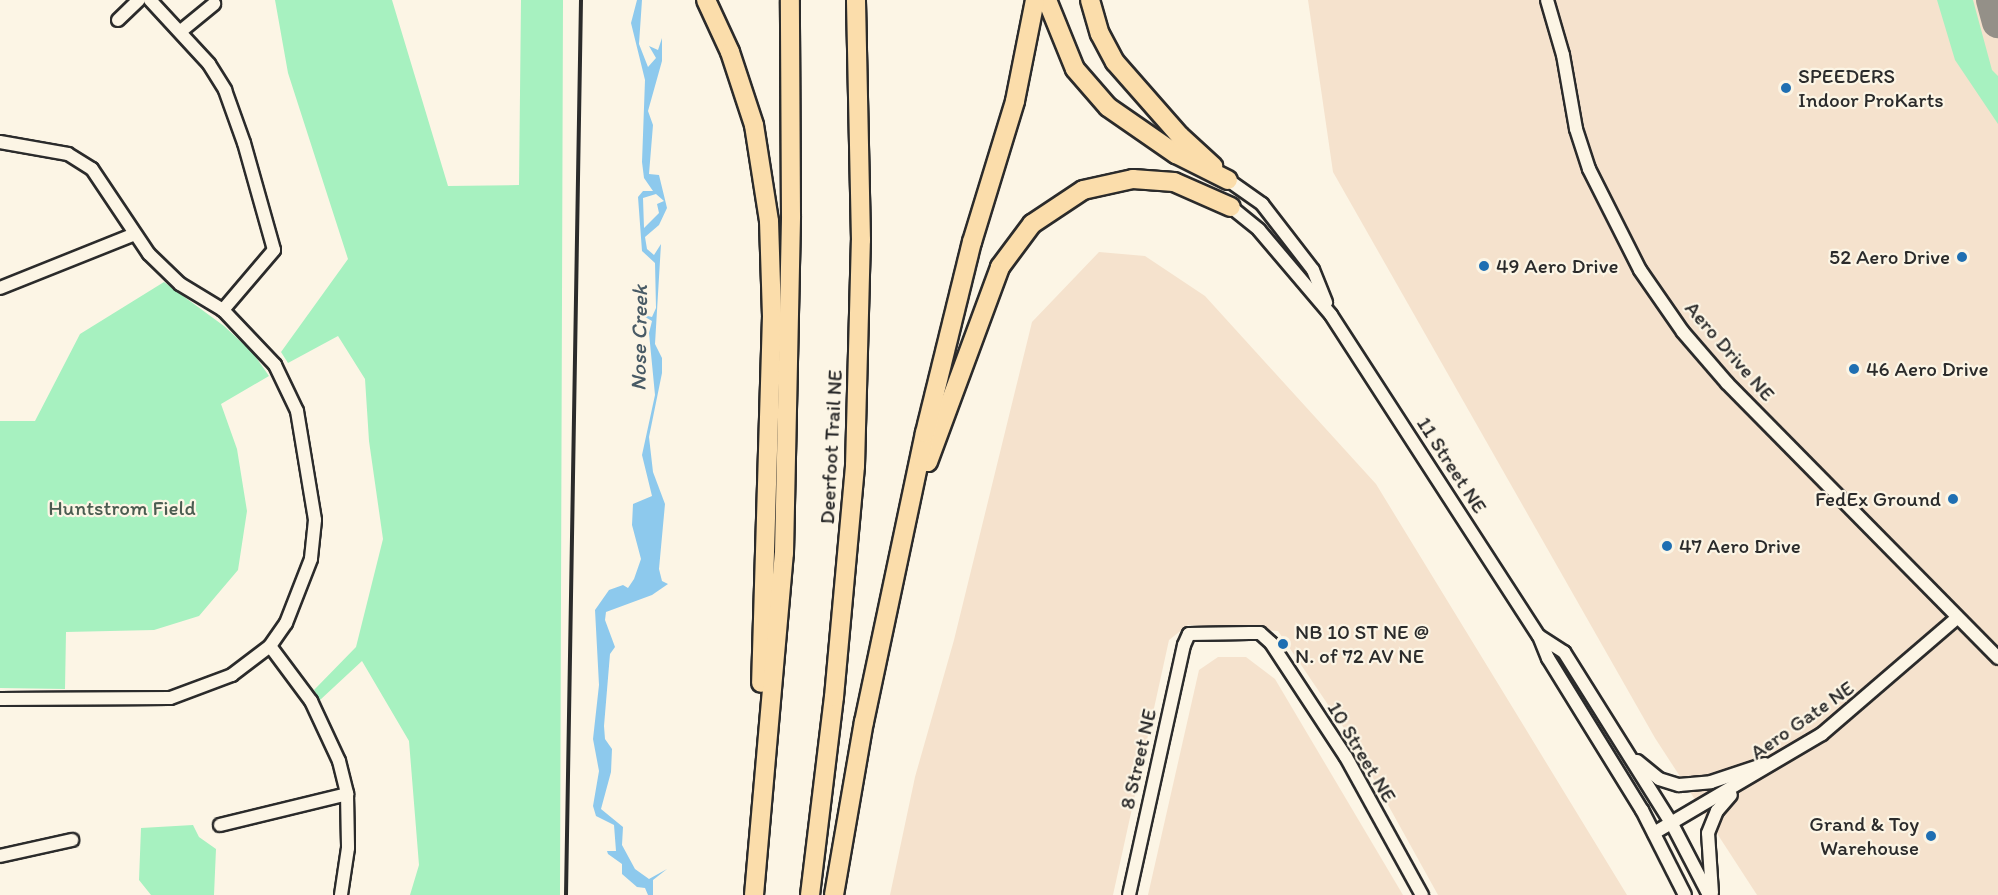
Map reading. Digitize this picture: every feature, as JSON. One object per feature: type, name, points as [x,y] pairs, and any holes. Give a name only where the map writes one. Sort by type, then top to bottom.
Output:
[{"type":"highway","points":[[706,0],[730,52],[754,125],[769,221],[771,352],[758,744],[764,796]]},
{"type":"highway","name":"Deerfoot Trail NE","points":[[754,895],[784,553],[791,216],[790,0]]},
{"type":"highway","name":"Deerfoot Trail NE","points":[[810,895],[834,697],[855,466],[861,240],[856,0]]},
{"type":"highway","points":[[834,895],[898,555],[961,283],[1028,50],[1035,0]]},
{"type":"highway","points":[[1047,0],[1075,69],[1108,107],[1176,154],[1228,180]]},
{"type":"highway","points":[[1090,0],[1100,34],[1115,62],[1180,136],[1228,180]]},
{"type":"highway","points":[[898,555],[992,285],[1009,251],[1032,224],[1083,190],[1133,178],[1174,182],[1231,207]]},
{"type":"street","points":[[118,20],[139,0]]},
{"type":"street","points":[[150,0],[181,31],[225,90],[244,142],[274,250],[223,310]]},
{"type":"street","name":"Aero Drive NE","points":[[1547,0],[1563,55],[1576,129],[1589,169],[1640,270],[1683,332],[1727,384],[1844,498],[1957,618],[1998,658]]},
{"type":"street","points":[[181,31],[214,4]]},
{"type":"street","points":[[0,142],[68,154],[93,169],[135,234],[180,284],[223,310],[275,365],[286,382],[297,411],[308,461],[315,520],[311,558],[286,623],[270,646],[232,675],[170,698],[0,699]]},
{"type":"street","name":"11 Street NE","points":[[1228,180],[1262,204],[1313,270],[1331,315]]},
{"type":"street","name":"11 Street NE","points":[[1231,207],[1259,230],[1331,315],[1539,636],[1548,658],[1585,712],[1654,832],[1685,895]]},
{"type":"street","points":[[0,288],[135,234]]},
{"type":"street","name":"Aero Gate NE","points":[[1654,832],[1672,824],[1792,754],[1860,705],[1957,618]]},
{"type":"street","name":"10 Street NE","points":[[1190,634],[1260,633],[1346,757],[1422,895]]},
{"type":"street","name":"8 Street NE","points":[[1129,895],[1179,663],[1190,634]]},
{"type":"street","name":"11 Street NE","points":[[1539,636],[1564,652],[1672,824],[1710,895]]},
{"type":"street","points":[[270,646],[311,701],[326,728],[346,794],[348,848],[341,895]]},
{"type":"street","points":[[1630,756],[1659,779],[1680,785],[1711,782],[1792,754]]},
{"type":"street","points":[[1710,895],[1708,833],[1717,811],[1737,787]]},
{"type":"street","points":[[220,825],[346,794]]},
{"type":"street","points":[[0,856],[72,840]]},
{"type":"shaded area","points":[[1308,0],[1998,0],[1998,895],[1757,895],[1655,738],[1333,172]]},
{"type":"shaded area","points":[[1099,252],[1145,256],[1205,296],[1376,484],[1627,895],[1438,895],[1352,740],[1278,631],[1188,625],[1169,640],[1113,895],[890,895],[915,777],[954,640],[1032,322]]},
{"type":"shaded area","points":[[1218,657],[1246,657],[1275,679],[1403,895],[1148,895],[1199,670]]},
{"type":"green space","points":[[275,0],[392,0],[448,186],[519,185],[521,0],[563,0],[560,895],[410,895],[419,865],[409,741],[362,661],[320,700],[314,690],[356,647],[383,539],[369,441],[365,379],[338,336],[288,363],[281,352],[348,259],[288,73]]},
{"type":"green space","points":[[1937,0],[1973,0],[1992,70],[1998,76],[1998,124],[1955,60]]},
{"type":"green space","name":"Huntstrom Field","points":[[164,282],[224,326],[253,353],[269,376],[221,404],[237,449],[247,511],[238,570],[199,616],[154,630],[66,632],[65,689],[0,688],[0,421],[35,421],[80,334]]},
{"type":"green space","points":[[193,825],[199,837],[216,849],[214,895],[151,895],[139,880],[141,828]]},
{"type":"water","points":[[637,0],[642,0],[639,44],[648,67],[656,58],[649,46],[658,50],[662,38],[662,61],[648,111],[653,125],[649,174],[659,175],[667,208],[659,225],[645,237],[647,249],[654,255],[661,244],[655,344],[662,358],[662,373],[649,437],[653,472],[665,504],[659,569],[662,581],[668,584],[652,595],[606,612],[605,620],[615,647],[610,654],[604,726],[605,739],[612,749],[611,772],[601,809],[623,827],[622,845],[635,869],[649,879],[667,869],[653,880],[653,895],[648,895],[645,888],[637,887],[622,874],[622,864],[608,854],[607,851],[616,851],[614,825],[596,816],[593,806],[599,771],[593,739],[599,685],[595,610],[609,590],[623,585],[628,588],[634,579],[641,559],[632,525],[633,504],[652,496],[642,455],[655,395],[649,333],[652,321],[640,314],[652,317],[656,308],[655,263],[642,251],[638,197],[643,191],[653,191],[644,178],[642,162],[645,80],[631,23]],"holes":[[[656,194],[664,201],[657,204],[659,213],[644,228],[643,198]]]},
{"type":"taxiway","points":[[1992,0],[1998,22]]},
{"type":"railway","points":[[566,895],[581,0]]},
{"type":"place","name":"SPEEDERS Indoor ProKarts","points":[[1786,88]]},
{"type":"place","name":"52 Aero Drive","points":[[1962,257]]},
{"type":"place","name":"49 Aero Drive","points":[[1484,266]]},
{"type":"place","name":"46 Aero Drive","points":[[1854,369]]},
{"type":"place","name":"FedEx Ground","points":[[1953,499]]},
{"type":"place","name":"47 Aero Drive","points":[[1667,546]]},
{"type":"place","name":"NB 10 ST NE @ N. of 72 AV NE","points":[[1283,644]]},
{"type":"place","name":"Grand & Toy Warehouse","points":[[1931,836]]},
{"type":"water label","name":"Nose Creek","points":[[639,338]]}]
